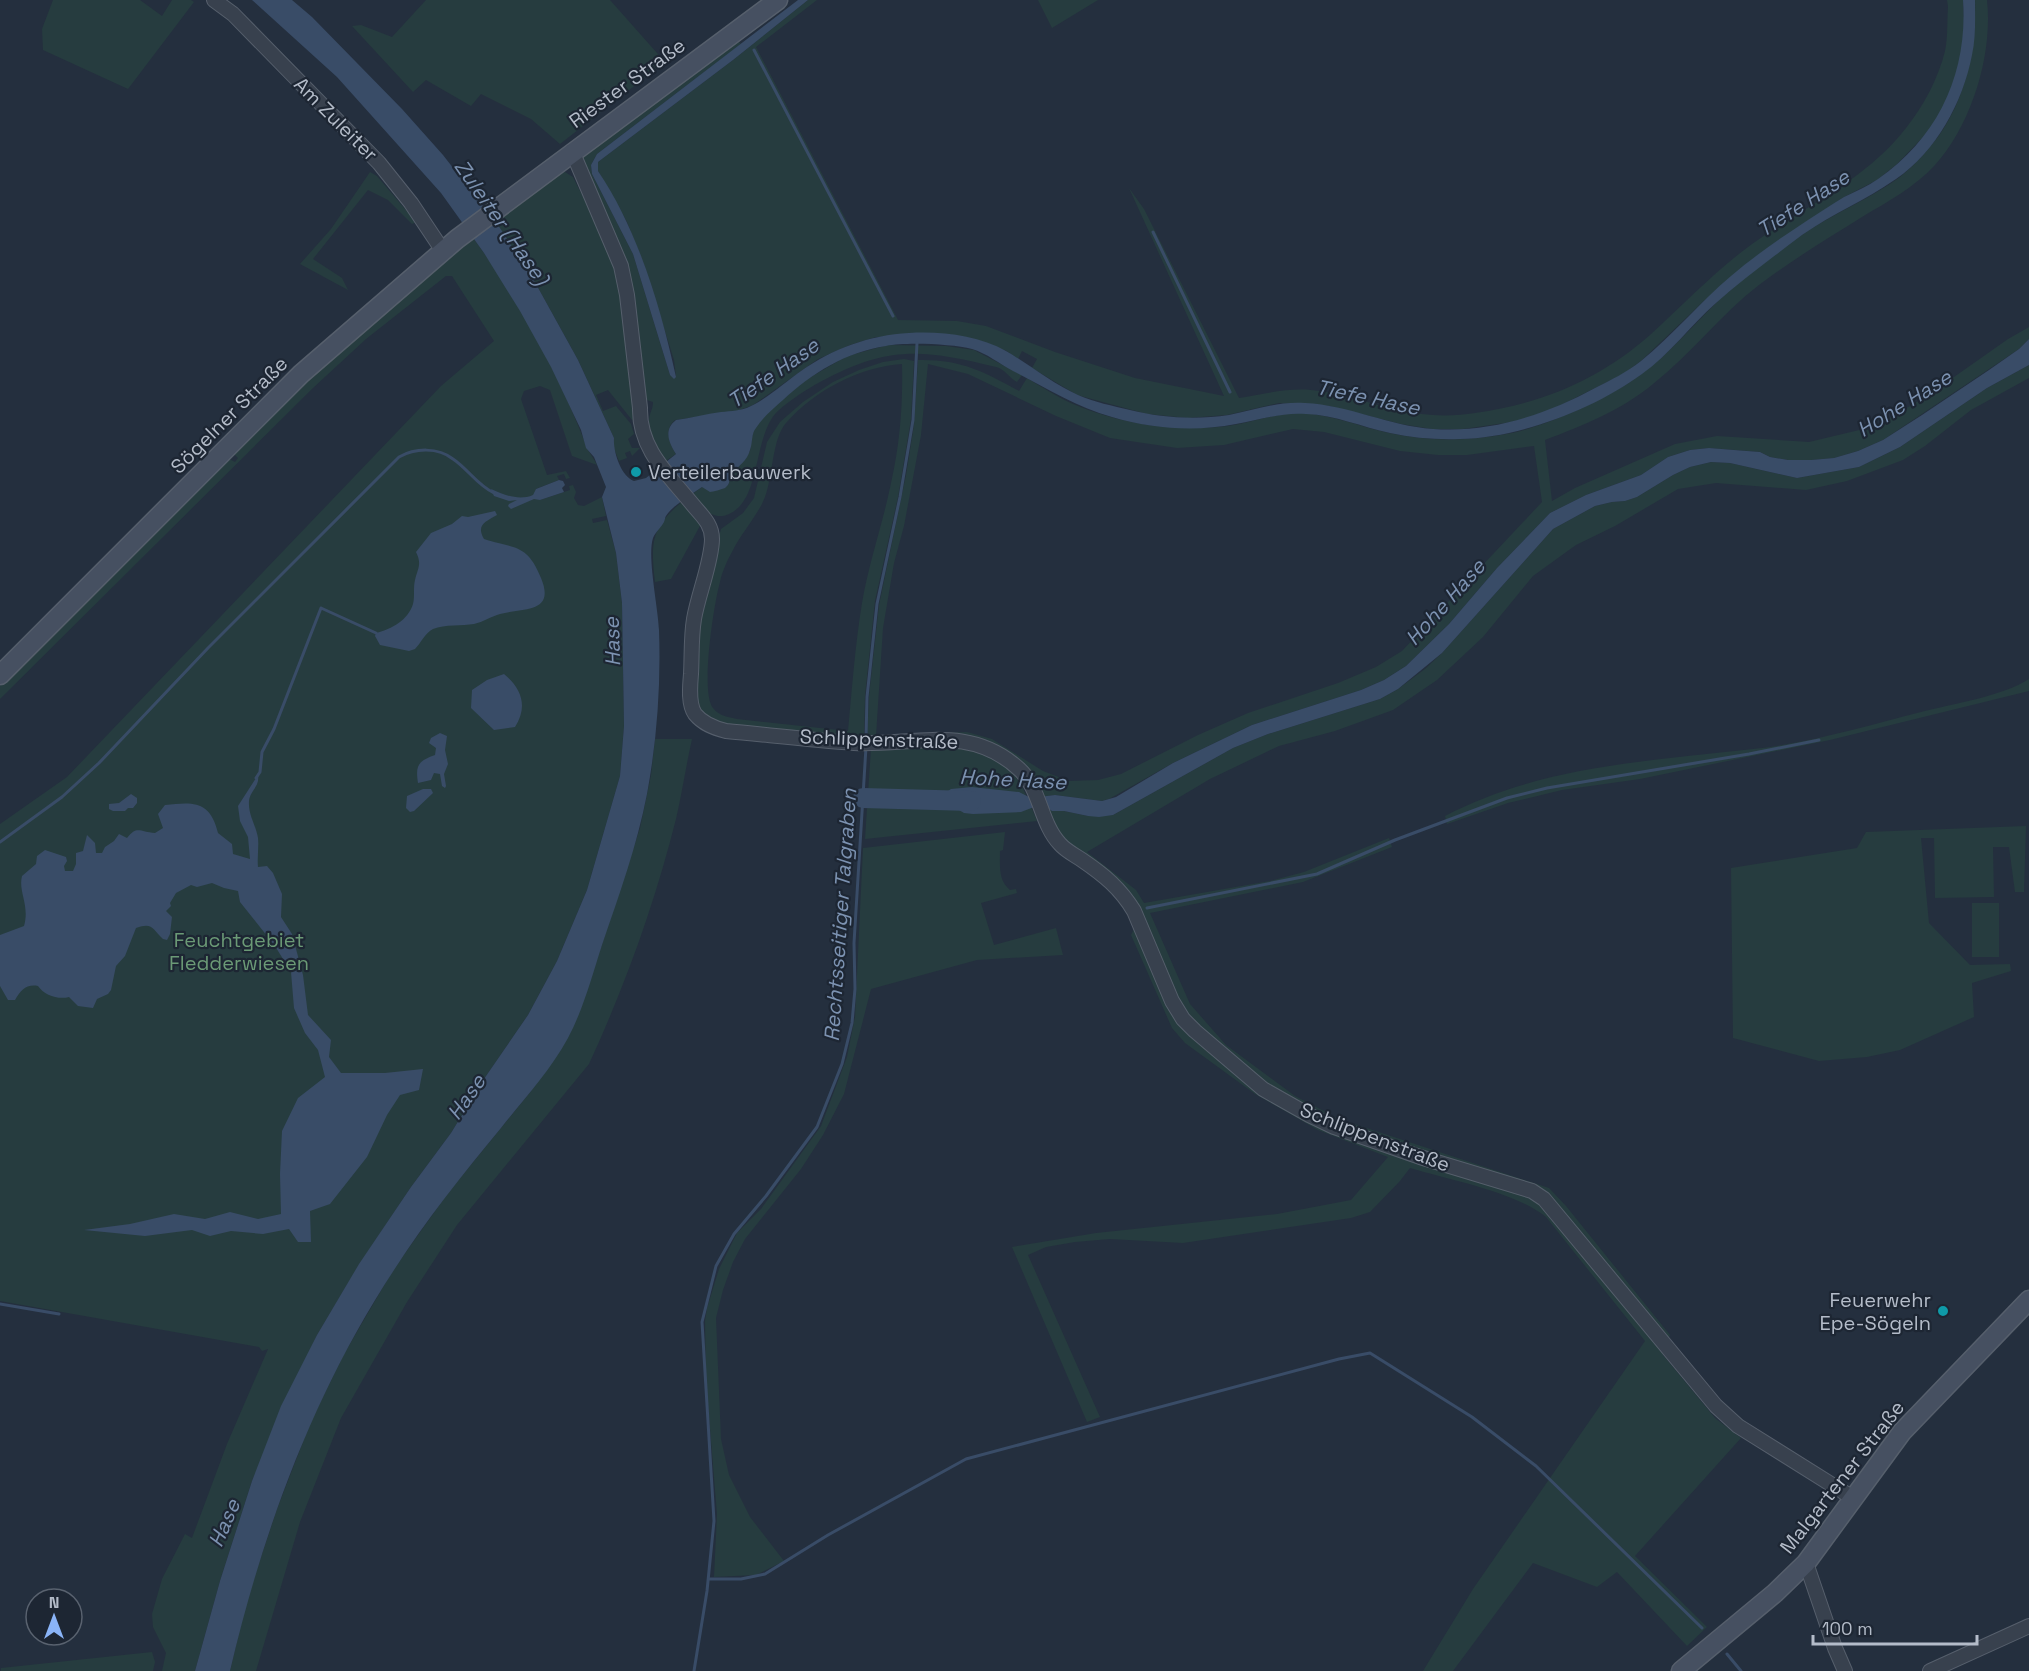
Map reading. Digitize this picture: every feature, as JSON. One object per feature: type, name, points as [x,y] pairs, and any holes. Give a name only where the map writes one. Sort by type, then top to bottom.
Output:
[{"type":"street","name":"Am Zuleiter","points":[[214,0],[233,14],[379,163],[411,202],[443,251]]},
{"type":"street","name":"Riester Straße","points":[[503,204],[778,0]]},
{"type":"street","name":"Schlippenstraße","points":[[572,152],[621,266],[627,295],[640,424],[650,452],[711,526],[712,546],[693,620],[690,694],[693,711],[700,719],[706,724],[726,731],[856,743],[946,739],[966,741],[1000,754],[1021,770],[1035,793],[1053,837],[1062,847],[1095,868],[1119,889],[1134,911],[1172,1001],[1183,1019],[1243,1074],[1286,1103],[1334,1126],[1420,1157],[1532,1191],[1544,1199],[1716,1406],[1738,1425],[1853,1498]]},
{"type":"street","name":"Sögelner Straße","points":[[0,675],[302,374],[457,239],[503,204]]},
{"type":"street","name":"Malgartener Straße","points":[[1681,1671],[1775,1593],[1806,1563],[1902,1432],[2029,1300]]},
{"type":"street","points":[[1806,1563],[1845,1671]]},
{"type":"street","points":[[1930,1671],[2029,1626]]},
{"type":"green space","points":[[53,0],[140,0],[162,16],[172,0],[194,2],[128,89],[43,50],[42,29]]},
{"type":"green space","points":[[426,0],[610,0],[665,62],[560,144],[531,119],[481,94],[471,106],[426,80],[413,92],[352,26],[361,25],[392,37]]},
{"type":"green space","points":[[808,0],[817,0],[756,47],[898,320],[957,321],[986,326],[1055,352],[1135,378],[1224,396],[1129,188],[1144,209],[1239,398],[1284,391],[1311,390],[1333,393],[1418,414],[1437,415],[1456,415],[1500,409],[1547,396],[1590,377],[1631,351],[1738,254],[1854,177],[1890,146],[1919,110],[1938,72],[1946,46],[1947,0],[1963,0],[1964,20],[1963,48],[1954,81],[1941,113],[1925,135],[1897,164],[1877,180],[1844,197],[1766,249],[1706,299],[1642,360],[1625,373],[1551,410],[1519,421],[1463,429],[1432,429],[1401,424],[1329,406],[1279,403],[1227,415],[1188,418],[1147,414],[1077,395],[1032,368],[1037,359],[1022,351],[1018,359],[1005,350],[876,337],[818,359],[753,405],[737,411],[675,420],[670,428],[669,436],[676,454],[664,462],[653,443],[649,427],[653,402],[647,400],[642,393],[627,268],[616,236],[605,218],[582,162],[584,155],[736,39],[741,44],[597,154],[591,165],[592,174],[633,254],[670,375],[676,377],[674,360],[644,265],[627,222],[598,171],[598,162]]},
{"type":"green space","points":[[1038,0],[1098,0],[1052,28]]},
{"type":"green space","points":[[1975,0],[1987,0],[1987,43],[1977,87],[1960,130],[1927,173],[1900,194],[1759,285],[1732,308],[1667,372],[1641,393],[1601,416],[1545,440],[1552,501],[1575,488],[1675,444],[1717,436],[1809,442],[1876,426],[1927,396],[2008,339],[2029,327],[2029,339],[2019,349],[1883,440],[1834,458],[1811,460],[1788,460],[1770,457],[1760,452],[1709,448],[1690,450],[1668,457],[1641,475],[1586,495],[1550,513],[1497,568],[1449,624],[1406,666],[1384,680],[1361,690],[1252,725],[1173,763],[1109,799],[1102,801],[1055,795],[1041,797],[985,743],[867,739],[869,696],[879,605],[914,425],[918,360],[959,364],[1019,391],[1027,378],[1073,404],[1111,417],[1149,425],[1208,428],[1284,414],[1303,413],[1404,436],[1435,439],[1482,438],[1527,429],[1581,409],[1631,381],[1662,357],[1722,297],[1754,270],[1811,229],[1876,193],[1911,167],[1940,134],[1957,103],[1968,70]],"holes":[[[928,364],[968,374],[1056,416],[1110,438],[1177,448],[1224,445],[1293,429],[1324,432],[1400,451],[1438,455],[1467,455],[1534,446],[1542,502],[1402,651],[1376,667],[1338,683],[1248,713],[1198,735],[1121,774],[1098,780],[1069,781],[1043,771],[992,739],[967,732],[876,736],[883,628],[921,435]]]},
{"type":"green space","points":[[370,172],[377,176],[416,222],[412,224],[388,200],[368,190],[313,259],[342,278],[348,290],[300,264],[331,229]]},
{"type":"green space","points":[[565,172],[573,177],[603,233],[616,268],[620,287],[635,419],[632,420],[608,390],[596,395],[603,411],[616,406],[631,424],[634,434],[628,439],[632,448],[640,448],[632,456],[630,451],[625,453],[627,458],[619,461],[613,446],[614,438],[578,360],[536,284],[495,222]]},
{"type":"green space","name":"Feuchtgebiet Fledderwiesen","points":[[474,239],[507,288],[537,339],[597,465],[572,456],[550,390],[540,386],[524,391],[521,399],[547,475],[566,471],[570,478],[566,479],[564,474],[557,476],[559,480],[536,489],[540,500],[570,490],[569,486],[573,485],[576,492],[574,498],[578,505],[584,506],[602,497],[606,516],[592,519],[593,523],[607,520],[616,553],[622,603],[624,726],[620,776],[587,890],[557,961],[528,1015],[486,1076],[451,1133],[411,1187],[359,1265],[317,1335],[252,1481],[220,1581],[195,1671],[162,1671],[166,1653],[153,1627],[152,1614],[162,1579],[185,1534],[192,1538],[227,1444],[268,1349],[262,1351],[259,1347],[0,1301],[0,824],[67,777],[441,386],[494,341],[452,276],[446,276],[366,339],[313,388],[0,699],[0,686],[227,458],[235,462],[238,458],[233,453],[351,337],[360,335],[359,331],[421,276]]},
{"type":"green space","points":[[888,345],[946,346],[974,350],[1022,375],[1017,382],[996,367],[926,354],[886,356],[866,362],[815,385],[776,413],[767,428],[750,489],[739,507],[732,513],[725,516],[712,514],[701,507],[691,495],[702,487],[728,485],[732,474],[750,451],[753,430],[767,413],[804,381],[847,356]]},
{"type":"green space","points":[[904,359],[914,361],[911,419],[898,497],[875,601],[865,696],[864,739],[714,724],[704,715],[696,701],[697,615],[721,529],[743,513],[754,498],[767,442],[780,422],[803,402],[833,382],[883,362]],"holes":[[[902,364],[897,454],[862,603],[848,731],[737,719],[715,711],[709,699],[708,667],[717,593],[728,559],[765,497],[781,430],[810,400],[854,375]]]},
{"type":"green space","points":[[2029,365],[2029,378],[1971,410],[1925,446],[1903,460],[1847,481],[1806,490],[1716,483],[1678,489],[1615,526],[1576,545],[1533,576],[1483,637],[1437,680],[1393,710],[1335,731],[1279,746],[1210,779],[1087,852],[1136,890],[1144,903],[1270,881],[1304,872],[1389,838],[1392,847],[1303,882],[1150,913],[1190,1004],[1226,1045],[1295,1096],[1339,1119],[1549,1188],[1670,1335],[1663,1355],[1715,1418],[1741,1438],[1635,1556],[1707,1627],[1687,1646],[1617,1572],[1597,1587],[1533,1563],[1453,1671],[1423,1671],[1473,1589],[1645,1341],[1546,1217],[1517,1200],[1410,1168],[1370,1212],[1351,1218],[1183,1243],[1110,1239],[1075,1242],[1046,1247],[1028,1255],[1100,1417],[1087,1422],[1012,1247],[1096,1233],[1277,1214],[1351,1200],[1388,1157],[1318,1130],[1255,1094],[1185,1043],[1172,1028],[1131,935],[1140,917],[1061,838],[1046,807],[1052,811],[1088,816],[1113,815],[1233,748],[1268,734],[1380,699],[1425,669],[1442,653],[1553,529],[1595,506],[1637,497],[1673,475],[1690,467],[1711,462],[1730,463],[1797,478],[1859,467],[1900,447],[1987,388]]},
{"type":"green space","points":[[684,500],[701,524],[671,579],[655,582],[653,555],[656,535],[665,518]]},
{"type":"green space","points":[[2029,679],[2029,691],[1830,740],[1640,779],[1562,790],[1508,803],[1447,824],[1445,816],[1481,799],[1557,776],[1634,762],[1774,746],[1817,738],[1992,695]]},
{"type":"green space","points":[[655,739],[692,739],[676,819],[659,882],[627,974],[589,1064],[457,1225],[407,1302],[341,1418],[300,1522],[256,1671],[230,1671],[246,1602],[277,1509],[311,1421],[344,1354],[393,1270],[448,1193],[531,1091],[568,1037],[585,996],[640,828],[651,775]]},
{"type":"green space","points":[[949,745],[985,754],[1007,767],[1022,788],[1037,821],[865,839],[871,748]]},
{"type":"green space","points":[[2026,826],[2024,892],[2015,892],[2009,847],[1993,847],[1994,897],[1935,898],[1934,838],[1921,838],[1929,923],[1970,965],[2010,964],[2011,971],[1972,983],[1974,1017],[1900,1050],[1867,1057],[1819,1061],[1733,1038],[1731,868],[1857,848],[1866,832]]},
{"type":"green space","points":[[1005,832],[1003,850],[1000,851],[1000,872],[1006,886],[1010,890],[1016,889],[1017,893],[981,903],[994,945],[1056,928],[1063,955],[977,960],[871,989],[844,1094],[823,1135],[801,1169],[745,1239],[733,1262],[723,1290],[716,1318],[721,1439],[729,1475],[750,1517],[784,1561],[756,1575],[714,1577],[717,1514],[706,1380],[705,1321],[707,1308],[719,1269],[737,1233],[761,1209],[821,1126],[847,1057],[855,1017],[863,848]]},
{"type":"green space","points":[[1972,903],[1999,903],[1999,957],[1972,957]]},
{"type":"green space","points":[[152,1652],[155,1662],[153,1671],[1,1671],[1,1668]]},
{"type":"water","points":[[252,0],[292,0],[312,17],[402,109],[443,155],[500,228],[536,284],[578,360],[614,438],[616,456],[622,469],[634,481],[646,478],[676,454],[669,441],[668,432],[676,420],[747,408],[825,356],[852,344],[894,334],[946,334],[983,341],[1006,351],[1078,395],[1104,404],[1154,415],[1217,417],[1276,405],[1305,403],[1337,407],[1417,427],[1455,429],[1497,425],[1537,414],[1576,398],[1636,365],[1664,341],[1719,286],[1747,263],[1827,207],[1874,182],[1899,162],[1918,143],[1933,123],[1945,101],[1960,52],[1963,0],[1975,0],[1975,21],[1968,73],[1955,108],[1935,140],[1910,168],[1885,187],[1813,227],[1769,260],[1716,303],[1662,358],[1642,374],[1602,399],[1556,419],[1507,433],[1460,439],[1407,436],[1317,415],[1297,414],[1205,428],[1158,427],[1099,413],[1074,403],[972,349],[929,344],[886,346],[857,353],[830,365],[794,390],[772,409],[754,430],[749,454],[732,475],[727,486],[710,492],[702,487],[677,504],[666,516],[653,538],[651,557],[659,630],[659,671],[658,712],[650,774],[633,851],[587,993],[573,1027],[545,1073],[419,1233],[365,1316],[339,1364],[294,1463],[258,1566],[230,1671],[195,1671],[220,1581],[252,1481],[281,1406],[317,1335],[359,1264],[451,1133],[486,1076],[528,1015],[557,961],[587,890],[620,776],[624,726],[622,603],[616,553],[602,497],[606,487],[594,457],[586,448],[581,430],[551,367],[484,253],[441,193],[337,77]]},
{"type":"water","points":[[798,0],[808,0],[598,162],[598,171],[625,218],[646,270],[670,351],[676,377],[674,379],[670,375],[633,254],[592,174],[591,165],[597,154]]},
{"type":"water","points":[[2029,339],[2029,365],[1987,388],[1900,447],[1859,467],[1797,478],[1730,463],[1711,462],[1690,467],[1673,475],[1637,497],[1595,506],[1553,529],[1442,653],[1398,689],[1380,699],[1268,734],[1233,748],[1113,815],[1088,816],[1052,811],[1046,807],[1034,807],[1021,812],[973,814],[964,813],[946,802],[948,791],[951,789],[972,787],[1019,792],[1031,798],[1055,795],[1102,801],[1116,797],[1173,763],[1252,725],[1361,690],[1384,680],[1406,666],[1449,624],[1497,568],[1550,513],[1586,495],[1641,475],[1668,457],[1690,450],[1709,448],[1760,452],[1770,457],[1788,460],[1834,458],[1858,451],[1883,440],[1922,415],[2019,349]]},
{"type":"water","points":[[559,480],[565,485],[562,488],[564,492],[540,500],[534,499],[511,509],[509,504],[517,500],[509,501],[494,496],[491,489],[506,495],[528,497],[533,495],[536,489]]},
{"type":"water","points":[[495,511],[497,515],[481,527],[484,539],[525,553],[541,578],[544,598],[540,604],[497,615],[474,624],[433,629],[415,649],[409,651],[380,645],[375,636],[376,633],[399,623],[411,610],[414,601],[414,583],[419,566],[416,552],[431,533],[452,524],[462,516],[468,517]]},
{"type":"water","points":[[504,674],[519,692],[521,712],[515,727],[494,730],[471,708],[472,690],[487,680]]},
{"type":"water","points":[[440,733],[447,736],[445,750],[448,764],[444,774],[445,788],[442,786],[440,774],[434,773],[431,780],[418,783],[417,777],[419,764],[435,755],[436,748],[429,743],[431,738]]},
{"type":"water","points":[[258,775],[258,783],[249,801],[258,838],[258,867],[267,866],[273,873],[282,894],[281,917],[292,934],[303,975],[308,1015],[331,1040],[329,1057],[341,1073],[385,1073],[423,1069],[419,1090],[400,1095],[387,1115],[367,1157],[330,1204],[310,1211],[311,1242],[298,1242],[289,1229],[263,1234],[231,1231],[210,1236],[192,1230],[145,1236],[84,1230],[130,1224],[174,1214],[205,1219],[230,1212],[258,1219],[281,1214],[282,1131],[298,1098],[325,1077],[318,1050],[305,1033],[294,1008],[291,972],[275,946],[240,902],[238,891],[212,883],[197,887],[191,885],[176,893],[170,903],[171,906],[166,911],[172,917],[167,940],[149,926],[136,928],[125,956],[116,966],[111,990],[97,999],[93,1008],[78,1006],[69,997],[52,996],[38,986],[27,987],[15,1000],[8,1000],[0,986],[0,935],[24,926],[26,912],[21,888],[22,876],[36,864],[37,856],[45,850],[66,857],[65,871],[73,871],[76,864],[76,853],[83,851],[87,835],[95,843],[96,853],[102,853],[119,834],[127,838],[136,830],[155,833],[163,828],[158,814],[165,805],[175,804],[192,804],[205,809],[215,822],[218,833],[232,844],[233,854],[250,859],[248,837],[240,821],[238,806]]},
{"type":"water","points":[[423,789],[431,789],[433,793],[410,812],[406,808],[407,796]]},
{"type":"water","points":[[131,794],[137,798],[137,803],[133,808],[125,811],[109,809],[109,804],[119,803]]},
{"type":"waterway","points":[[754,50],[893,316]]},
{"type":"waterway","points":[[1153,232],[1230,392]]},
{"type":"waterway","name":"Rechtsseitiger Talgraben","points":[[866,738],[867,697],[877,604],[900,497],[913,420],[917,343]]},
{"type":"waterway","points":[[0,842],[62,797],[99,763],[208,648],[399,457],[426,450],[440,452],[458,463],[494,493]]},
{"type":"waterway","points":[[256,778],[260,772],[262,752],[274,729],[321,608],[376,633]]},
{"type":"waterway","points":[[1147,908],[1317,874],[1395,840],[1507,798],[1547,788],[1819,740]]},
{"type":"waterway","name":"Rechtsseitiger Talgraben","points":[[694,1671],[707,1591],[714,1521],[702,1322],[716,1266],[734,1234],[766,1196],[817,1127],[842,1064],[852,1023],[855,989],[854,943],[866,747]]},
{"type":"waterway","name":"Hohe Hase","points":[[863,798],[971,801]]},
{"type":"waterway","points":[[0,1304],[59,1314]]},
{"type":"waterway","points":[[709,1579],[741,1579],[765,1574],[828,1535],[966,1459],[1339,1359],[1370,1353],[1472,1417],[1536,1466],[1702,1628]]},
{"type":"waterway","points":[[1727,1654],[1741,1671]]},
{"type":"place","name":"Verteilerbauwerk","points":[[636,472]]},
{"type":"place","name":"Feuerwehr Epe-Sögeln","points":[[1943,1311]]},
{"type":"water label","name":"Tiefe Hase","points":[[1803,203]]},
{"type":"water label","name":"Zuleiter (Hase)","points":[[502,222]]},
{"type":"water label","name":"Tiefe Hase","points":[[773,373]]},
{"type":"water label","name":"Tiefe Hase","points":[[1368,397]]},
{"type":"water label","name":"Hase","points":[[612,642]]},
{"type":"water label","name":"Hase","points":[[466,1097]]},
{"type":"water label","name":"Hase","points":[[224,1523]]}]
